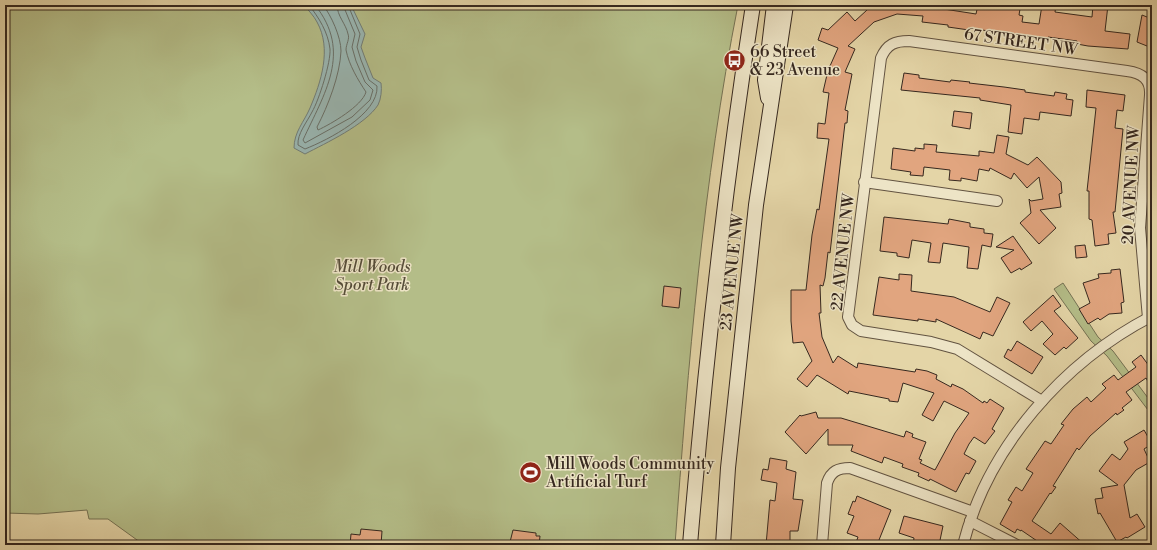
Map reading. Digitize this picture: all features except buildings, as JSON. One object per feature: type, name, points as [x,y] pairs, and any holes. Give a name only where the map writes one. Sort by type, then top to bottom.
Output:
[{"type":"main road","name":"23 AVENUE NW","points":[[690,545],[720,235],[733,134],[753,5]]},
{"type":"main road","points":[[770,114],[765,80],[774,5]]},
{"type":"main road","name":"23 AVENUE NW","points":[[723,545],[728,468],[744,304],[756,205],[786,5]]},
{"type":"main road","points":[[782,34],[793,5]]},
{"type":"street","name":"67 STREET NW","points":[[891,44],[901,41],[917,42],[1133,71],[1146,78]]},
{"type":"street","name":"22 AVENUE NW","points":[[891,44],[884,51],[881,58],[848,316],[852,325],[867,333],[931,342],[957,349],[1042,401]]},
{"type":"street","name":"20 AVENUE NW","points":[[1146,78],[1151,88],[1140,228],[1150,317]]},
{"type":"street","name":"22 AVENUE NW","points":[[864,182],[997,202]]},
{"type":"street","points":[[963,545],[972,517],[996,464],[1023,424],[1042,401],[1080,364],[1102,346],[1150,317]]},
{"type":"street","points":[[822,545],[827,483],[834,471],[842,468],[850,468],[972,517],[1017,545]]},
{"type":"green space","name":"Mill Woods Sport Park","points":[[5,5],[738,5],[715,139],[698,274],[685,410],[675,545],[144,545],[108,519],[89,519],[87,510],[38,514],[5,513]]},
{"type":"green space","points":[[1063,283],[1098,337],[1113,351],[1148,398],[1152,397],[1152,411],[1148,410],[1107,356],[1091,341],[1054,289]]},
{"type":"water","points":[[304,5],[351,5],[365,34],[361,47],[373,78],[381,83],[381,97],[378,105],[364,120],[334,139],[305,154],[294,148],[294,142],[297,132],[310,108],[318,87],[323,65],[324,43],[316,20]]},
{"type":"place","name":"66 Street & 23 Avenue","points":[[735,60]]},
{"type":"place","name":"Mill Woods Community Artificial Turf","points":[[531,472]]}]
